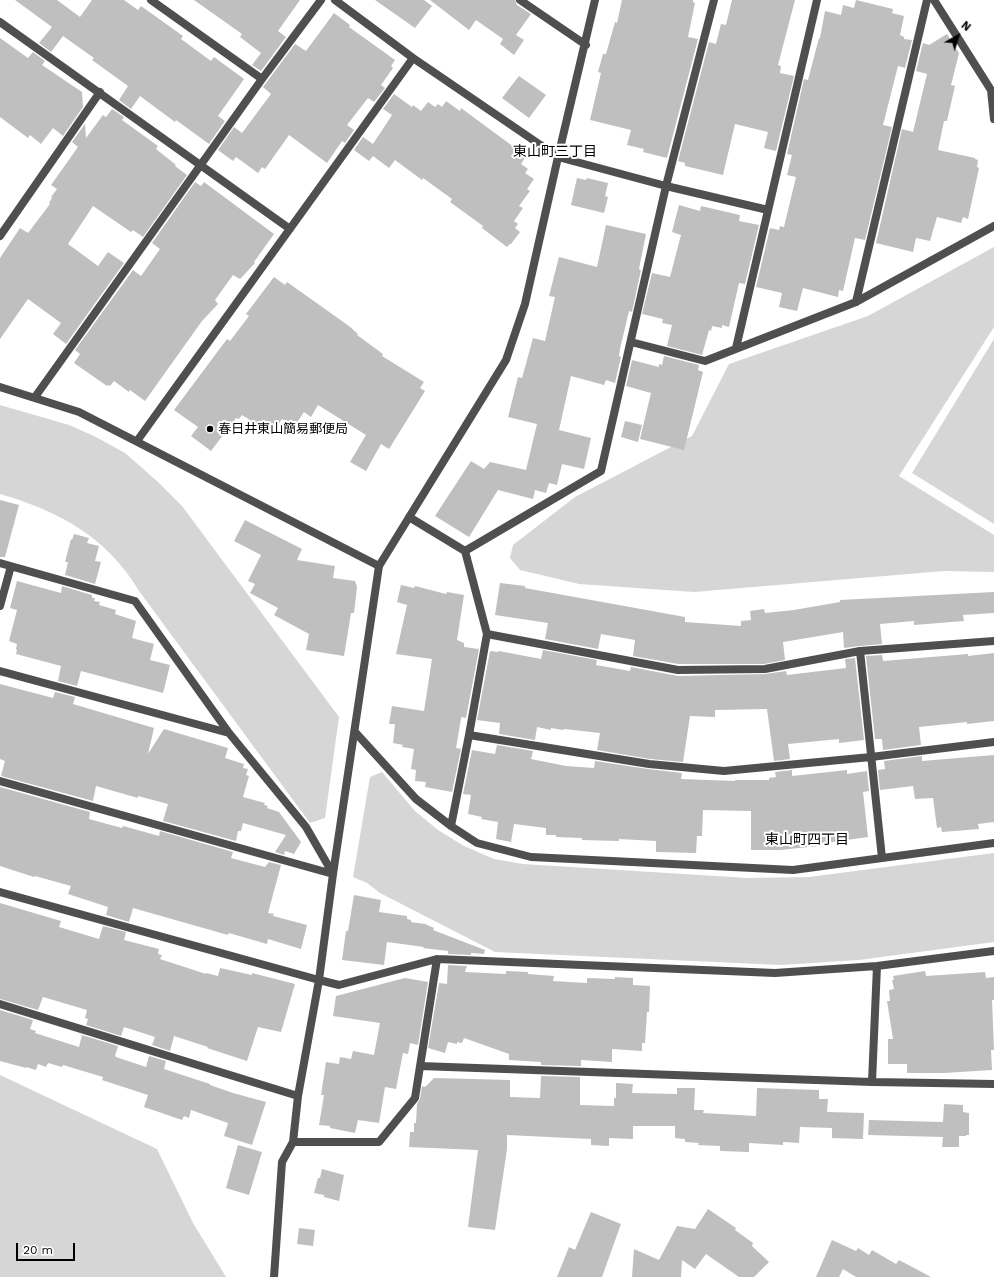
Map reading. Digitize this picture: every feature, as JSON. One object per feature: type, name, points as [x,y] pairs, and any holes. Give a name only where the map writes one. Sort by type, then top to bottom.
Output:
[{"type":"street","points":[[151,0],[262,79]]},
{"type":"street","points":[[35,397],[262,79],[321,0]]},
{"type":"street","points":[[335,0],[413,58],[558,158],[666,186],[768,210]]},
{"type":"street","points":[[520,0],[586,45]]},
{"type":"street","points":[[274,1277],[282,1162],[293,1142],[298,1096],[319,980],[333,874],[379,566],[506,360],[526,304],[595,0]]},
{"type":"street","points":[[465,551],[601,471],[666,186],[714,0]]},
{"type":"street","points":[[736,348],[817,0]]},
{"type":"street","points":[[856,302],[927,0]]},
{"type":"street","points":[[934,0],[991,90],[994,119]]},
{"type":"street","points":[[0,22],[290,229]]},
{"type":"street","points":[[137,441],[413,58]]},
{"type":"street","points":[[0,236],[100,92]]},
{"type":"street","points":[[631,342],[705,361],[856,302],[994,226]]},
{"type":"street","points":[[0,387],[79,412],[379,566]]},
{"type":"street","points":[[409,517],[465,551],[487,634],[451,826]]},
{"type":"street","points":[[0,563],[135,601],[229,733],[306,828],[333,874]]},
{"type":"street","points":[[0,606],[11,566]]},
{"type":"street","points":[[487,634],[678,670],[765,670],[860,652],[994,641]]},
{"type":"street","points":[[860,652],[882,858]]},
{"type":"street","points":[[0,671],[229,733]]},
{"type":"street","points":[[355,732],[416,799],[451,826],[477,842],[531,857],[793,870],[994,843]]},
{"type":"street","points":[[469,735],[649,764],[724,771],[994,742]]},
{"type":"street","points":[[0,781],[333,874]]},
{"type":"street","points":[[0,892],[339,985],[437,959],[775,973],[877,966],[994,951]]},
{"type":"street","points":[[293,1142],[379,1142],[415,1098],[437,959]]},
{"type":"street","points":[[872,1082],[877,966]]},
{"type":"street","points":[[0,1004],[298,1096]]},
{"type":"street","points":[[420,1066],[872,1082],[994,1084]]},
{"type":"shaded area","points":[[994,247],[994,327],[899,476],[994,535],[994,572],[944,571],[694,592],[579,584],[520,570],[510,558],[513,545],[575,497],[692,436],[729,364],[868,316]]},
{"type":"shaded area","points":[[994,339],[994,524],[912,473]]},
{"type":"shaded area","points":[[0,405],[69,425],[96,437],[125,453],[157,481],[182,506],[339,717],[325,818],[310,823],[112,555],[97,541],[61,518],[22,501],[0,494]]},
{"type":"shaded area","points":[[382,772],[415,811],[438,830],[464,846],[494,859],[523,864],[748,878],[809,877],[994,853],[994,942],[859,960],[781,965],[495,952],[380,893],[367,883],[353,877],[370,777]]},
{"type":"shaded area","points":[[0,1075],[157,1149],[193,1223],[226,1277],[0,1277]]},
{"type":"building","points":[[15,0],[57,0],[80,17],[92,0],[124,0],[138,10],[141,6],[183,36],[181,39],[211,61],[214,57],[244,79],[218,116],[225,121],[209,144],[176,120],[175,122],[140,96],[131,109],[119,100],[128,86],[92,60],[94,58],[63,36],[51,52],[39,43],[52,27]]},
{"type":"building","points":[[194,0],[300,0],[278,31],[286,37],[261,71],[252,65],[261,53],[240,37],[242,34]]},
{"type":"building","points":[[375,0],[424,0],[432,6],[415,28]]},
{"type":"building","points":[[430,0],[515,0],[517,5],[531,14],[516,35],[524,40],[514,55],[500,44],[503,39],[476,20],[469,30]]},
{"type":"building","points":[[622,0],[693,0],[695,3],[688,37],[698,39],[667,158],[643,152],[644,149],[627,145],[631,130],[590,120],[601,73],[598,72],[603,54],[606,54],[615,22],[617,23]]},
{"type":"building","points":[[732,0],[795,0],[778,65],[781,66],[780,73],[794,76],[776,151],[764,148],[768,132],[735,124],[723,175],[685,166],[685,163],[678,161],[709,42],[716,44],[721,24],[726,25]]},
{"type":"building","points":[[856,0],[893,9],[892,13],[904,16],[900,35],[904,37],[904,39],[912,40],[905,68],[898,66],[883,125],[892,127],[865,240],[855,238],[843,291],[839,290],[838,297],[803,288],[797,311],[779,307],[782,293],[756,287],[770,228],[779,230],[780,226],[784,227],[796,177],[787,175],[792,155],[787,154],[804,79],[808,80],[820,38],[825,11],[841,15],[843,5],[854,8]]},
{"type":"building","points":[[334,13],[350,25],[349,27],[395,60],[391,66],[393,68],[381,85],[385,88],[374,102],[368,98],[347,125],[354,130],[345,143],[342,141],[327,163],[289,135],[265,169],[262,167],[258,173],[236,157],[233,161],[218,150],[234,127],[242,133],[271,94],[263,87],[295,44],[306,51]]},
{"type":"building","points":[[947,34],[959,53],[951,85],[955,86],[947,121],[944,121],[938,150],[975,158],[978,160],[977,167],[979,168],[968,219],[963,217],[961,223],[937,217],[930,241],[916,238],[913,252],[876,243],[902,129],[913,132],[927,74],[916,71],[923,43],[929,45]]},
{"type":"building","points":[[0,38],[28,58],[33,52],[45,61],[42,65],[82,92],[83,107],[63,136],[53,128],[41,144],[30,135],[28,138],[0,117]]},
{"type":"building","points":[[519,76],[546,95],[529,118],[502,98]]},
{"type":"building","points":[[394,94],[412,107],[413,105],[421,111],[428,102],[435,107],[438,104],[442,107],[446,101],[460,111],[461,108],[526,156],[521,164],[528,169],[525,173],[534,179],[527,189],[530,191],[519,206],[523,208],[514,221],[518,224],[515,228],[520,232],[511,244],[507,247],[482,228],[483,226],[450,202],[452,199],[423,178],[422,180],[395,160],[389,168],[373,156],[369,161],[354,150],[363,137],[373,144],[392,115],[383,109]]},
{"type":"building","points":[[112,109],[124,117],[122,120],[158,146],[156,149],[187,175],[143,237],[133,230],[131,232],[93,206],[68,244],[98,266],[108,252],[124,263],[66,344],[53,334],[61,323],[28,299],[0,339],[0,258],[20,228],[28,233],[50,204],[51,197],[57,189],[51,185],[78,147],[72,142],[85,124],[86,138],[103,115],[106,117]]},
{"type":"building","points":[[577,178],[586,180],[587,178],[608,183],[605,196],[608,197],[604,213],[571,205]]},
{"type":"building","points":[[195,182],[201,186],[204,182],[274,234],[254,262],[255,263],[240,279],[233,275],[215,300],[218,304],[202,321],[145,401],[114,381],[110,386],[107,386],[74,363],[80,354],[75,350],[133,270],[141,276],[160,249],[152,243]]},
{"type":"building","points":[[679,205],[700,211],[701,206],[740,215],[739,221],[759,225],[745,284],[739,283],[729,327],[722,325],[722,328],[712,326],[711,331],[709,330],[702,355],[667,346],[672,325],[662,323],[663,319],[642,314],[652,273],[670,277],[681,235],[672,232]]},
{"type":"building","points":[[606,225],[646,234],[639,269],[641,270],[632,312],[629,311],[620,349],[619,356],[621,357],[615,383],[606,380],[604,385],[571,376],[559,430],[591,438],[584,469],[562,464],[557,485],[549,483],[546,493],[535,490],[533,499],[498,490],[469,537],[435,516],[471,461],[484,469],[490,462],[526,470],[537,424],[508,417],[518,377],[522,378],[533,338],[545,341],[555,297],[549,296],[559,257],[597,267]]},
{"type":"building","points":[[274,277],[285,285],[287,282],[349,326],[358,334],[357,335],[383,354],[382,356],[424,382],[420,388],[425,391],[389,449],[381,444],[366,471],[350,462],[366,435],[318,405],[311,417],[304,412],[294,427],[282,419],[272,434],[242,415],[239,419],[236,418],[211,451],[191,436],[198,427],[174,410],[227,339],[230,341],[249,316],[246,314]]},
{"type":"building","points":[[664,356],[699,365],[698,370],[703,372],[684,450],[640,439],[651,393],[626,386],[632,360],[659,367],[659,364],[662,365]]},
{"type":"building","points":[[625,421],[642,425],[638,442],[621,437]]},
{"type":"building","points":[[0,500],[19,505],[5,557],[0,557]]},
{"type":"building","points":[[245,520],[302,549],[297,560],[335,566],[333,578],[355,581],[357,587],[354,613],[351,613],[344,656],[306,650],[309,634],[274,615],[278,608],[250,593],[255,584],[248,581],[261,555],[234,541]]},
{"type":"building","points":[[74,534],[89,538],[87,543],[99,546],[95,561],[101,562],[95,584],[65,575],[68,562],[65,562],[71,539],[72,540]]},
{"type":"building","points":[[17,581],[61,593],[62,586],[92,595],[92,598],[95,598],[94,601],[100,602],[99,605],[116,610],[115,614],[136,621],[132,638],[154,644],[150,660],[170,665],[163,693],[81,671],[77,686],[58,681],[61,666],[16,654],[17,644],[9,641],[17,610],[10,608]]},
{"type":"building","points":[[500,583],[525,586],[525,588],[685,617],[685,622],[741,626],[741,621],[751,620],[750,611],[764,609],[765,613],[794,610],[840,602],[840,600],[994,592],[994,613],[963,615],[964,621],[914,625],[914,621],[880,624],[882,644],[844,648],[843,632],[783,642],[785,660],[764,664],[678,664],[633,656],[635,640],[601,634],[598,649],[545,639],[548,623],[495,615]]},
{"type":"building","points":[[401,585],[414,588],[415,586],[446,594],[447,592],[464,595],[457,640],[464,643],[464,647],[479,649],[466,718],[461,717],[456,748],[461,749],[452,792],[425,787],[426,782],[415,781],[416,770],[411,769],[414,749],[402,747],[403,745],[393,743],[395,724],[389,724],[392,706],[424,711],[432,659],[396,654],[407,605],[397,602]]},
{"type":"building","points":[[543,650],[597,660],[596,665],[630,671],[631,667],[678,676],[765,674],[786,671],[787,675],[846,668],[845,659],[855,658],[864,740],[839,743],[839,739],[788,744],[790,759],[774,761],[767,709],[715,710],[715,717],[690,716],[683,762],[650,759],[597,750],[600,733],[551,728],[551,730],[537,727],[535,740],[499,734],[500,723],[477,720],[490,651],[499,651],[541,659]]},
{"type":"building","points":[[994,653],[994,721],[919,727],[921,745],[883,750],[882,739],[875,739],[866,656],[882,655],[883,661]]},
{"type":"building","points":[[0,684],[53,698],[55,692],[75,697],[73,704],[154,728],[148,754],[164,729],[228,748],[225,758],[244,764],[243,768],[248,769],[246,775],[249,776],[243,797],[265,803],[264,805],[268,806],[267,808],[279,812],[301,842],[294,854],[285,851],[284,855],[275,852],[286,835],[243,823],[241,831],[238,831],[236,841],[163,821],[168,804],[138,796],[138,798],[96,786],[93,801],[1,776],[5,761],[0,759]]},
{"type":"building","points":[[497,745],[533,751],[531,759],[566,766],[594,768],[595,761],[682,773],[681,779],[735,781],[769,780],[769,778],[776,777],[775,772],[792,770],[792,776],[847,770],[847,774],[867,771],[869,791],[863,792],[868,837],[818,844],[818,846],[780,850],[751,850],[751,811],[703,810],[702,836],[697,836],[696,853],[656,852],[656,841],[619,839],[619,841],[582,840],[582,838],[556,837],[556,835],[546,835],[546,828],[514,824],[511,842],[496,839],[498,822],[481,819],[482,817],[468,814],[471,795],[463,794],[472,750],[495,754]]},
{"type":"building","points":[[994,755],[994,822],[978,824],[979,829],[942,832],[941,827],[937,828],[933,798],[915,799],[913,786],[880,790],[878,770],[885,769],[884,761],[922,756],[922,761]]},
{"type":"building","points":[[0,787],[90,812],[89,819],[122,828],[123,826],[159,836],[160,831],[233,852],[231,858],[265,867],[269,862],[281,865],[268,913],[274,914],[273,916],[307,925],[301,949],[268,939],[267,944],[229,933],[228,935],[133,908],[129,922],[106,915],[108,907],[68,894],[71,886],[35,876],[34,877],[0,866]]},
{"type":"building","points":[[354,895],[381,900],[379,912],[407,916],[407,919],[411,920],[411,922],[425,924],[434,928],[433,930],[485,950],[484,954],[448,954],[448,951],[387,942],[384,965],[342,960],[346,931],[348,931]]},
{"type":"building","points":[[0,903],[61,921],[59,927],[99,939],[103,926],[126,932],[124,940],[159,949],[158,954],[162,955],[160,959],[206,974],[218,976],[220,968],[252,975],[252,973],[295,984],[281,1032],[258,1027],[247,1061],[174,1036],[170,1051],[152,1045],[155,1037],[124,1027],[121,1036],[86,1025],[88,1019],[85,1018],[87,1010],[43,997],[38,1010],[0,999]]},
{"type":"building","points":[[448,965],[467,966],[465,972],[506,974],[506,971],[528,972],[528,974],[554,976],[553,981],[587,983],[587,978],[633,978],[633,985],[650,986],[649,1012],[647,1012],[645,1043],[642,1043],[642,1051],[612,1049],[612,1062],[581,1060],[581,1066],[541,1065],[541,1062],[509,1060],[509,1054],[464,1038],[462,1043],[457,1042],[457,1044],[448,1042],[445,1053],[428,1048],[439,983],[447,984]]},
{"type":"building","points":[[925,971],[926,976],[985,972],[986,978],[994,977],[994,1000],[992,1000],[994,1050],[991,1050],[992,1070],[944,1073],[907,1073],[907,1064],[888,1064],[888,1039],[893,1039],[887,1001],[890,1001],[889,990],[894,989],[892,980],[894,980],[893,976]]},
{"type":"building","points":[[405,978],[428,982],[418,1045],[410,1043],[408,1054],[403,1053],[396,1089],[385,1087],[379,1123],[358,1120],[355,1133],[330,1128],[330,1126],[319,1125],[324,1095],[321,1095],[326,1062],[339,1064],[340,1057],[351,1059],[353,1051],[374,1055],[380,1023],[333,1016],[336,996]]},
{"type":"building","points":[[0,1010],[33,1020],[30,1029],[36,1031],[35,1033],[79,1047],[82,1035],[118,1046],[116,1057],[146,1067],[149,1056],[166,1061],[164,1069],[233,1093],[266,1102],[252,1145],[224,1136],[228,1123],[191,1110],[189,1118],[184,1116],[182,1120],[144,1107],[148,1095],[102,1080],[103,1077],[63,1065],[62,1067],[48,1063],[46,1067],[38,1064],[36,1070],[0,1061]]},
{"type":"building","points":[[541,1076],[580,1077],[580,1105],[614,1106],[614,1098],[616,1098],[616,1083],[633,1084],[632,1093],[677,1094],[677,1088],[695,1088],[694,1110],[704,1110],[703,1113],[756,1116],[757,1088],[819,1090],[819,1099],[828,1099],[827,1112],[864,1113],[863,1139],[832,1138],[832,1128],[800,1127],[799,1143],[783,1142],[783,1145],[749,1143],[749,1152],[720,1151],[720,1146],[698,1145],[699,1143],[685,1142],[685,1139],[675,1138],[675,1126],[633,1126],[633,1139],[609,1138],[609,1146],[591,1145],[591,1139],[507,1135],[507,1149],[495,1230],[468,1227],[478,1150],[409,1147],[410,1132],[414,1132],[417,1104],[420,1099],[422,1086],[425,1087],[434,1078],[510,1080],[510,1097],[540,1098]]},
{"type":"building","points":[[944,1104],[963,1105],[963,1112],[969,1113],[969,1135],[959,1136],[959,1147],[942,1147],[943,1137],[868,1135],[869,1120],[943,1122]]},
{"type":"building","points":[[238,1145],[262,1152],[249,1195],[226,1188]]},
{"type":"building","points":[[322,1169],[344,1175],[339,1201],[314,1193]]},
{"type":"building","points":[[708,1209],[736,1228],[735,1230],[753,1243],[752,1246],[769,1262],[754,1277],[739,1277],[706,1254],[695,1269],[682,1260],[681,1277],[632,1277],[634,1249],[659,1260],[677,1226],[695,1229]]},
{"type":"building","points":[[591,1212],[621,1224],[602,1277],[557,1277],[569,1247],[575,1250]]},
{"type":"building","points":[[299,1228],[315,1230],[313,1246],[297,1244]]},
{"type":"building","points":[[832,1240],[856,1251],[858,1248],[869,1255],[872,1250],[896,1264],[899,1260],[931,1277],[856,1277],[843,1269],[839,1277],[816,1277]]},
{"type":"place","name":"春日井東山簡易郵便局","points":[[210,429]]},
{"type":"district","name":"東山町三丁目","points":[[555,152]]},
{"type":"district","name":"東山町四丁目","points":[[807,840]]}]
